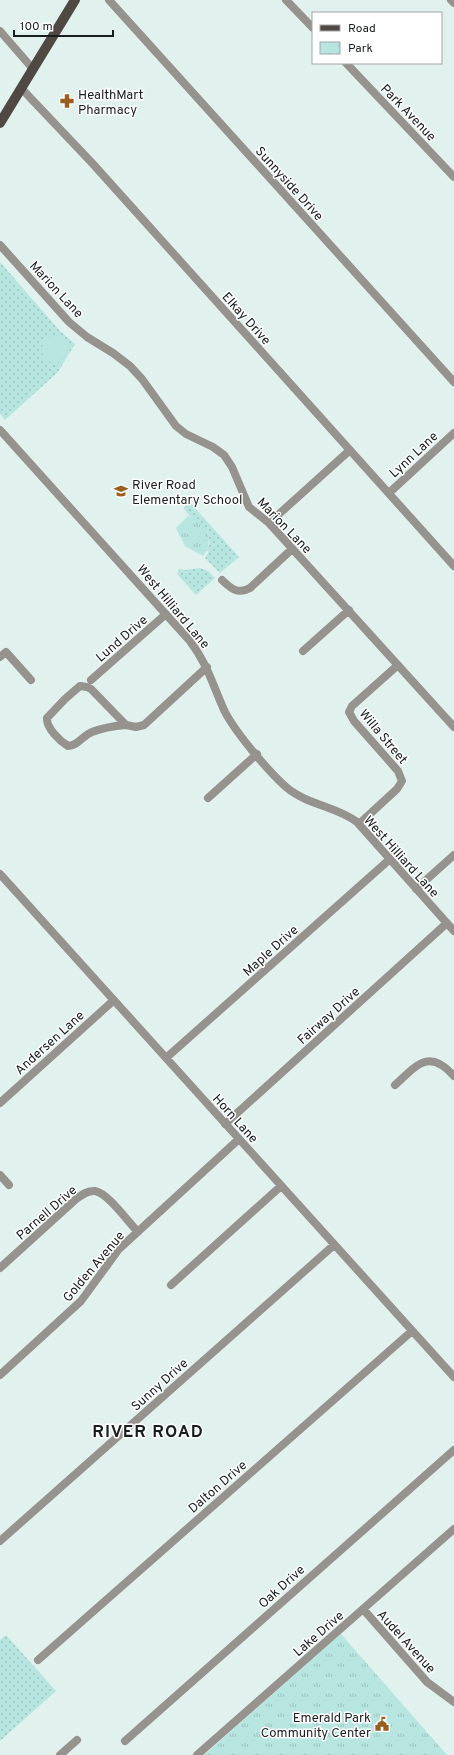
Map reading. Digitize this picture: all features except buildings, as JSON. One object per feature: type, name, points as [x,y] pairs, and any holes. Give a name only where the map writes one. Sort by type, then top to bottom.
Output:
[{"type":"main road","points":[[0,124],[74,0]]},
{"type":"street","name":"Sunnyside Drive","points":[[109,0],[454,382]]},
{"type":"street","points":[[286,0],[312,27]]},
{"type":"street","points":[[0,31],[33,69]]},
{"type":"street","name":"Park Avenue","points":[[347,64],[454,177]]},
{"type":"street","name":"Elkay Drive","points":[[21,88],[99,170],[454,566]]},
{"type":"street","name":"Marion Lane","points":[[0,245],[69,322],[87,337],[113,353],[130,366],[142,379],[176,426],[186,434],[213,447],[224,455],[232,467],[241,492],[249,507],[268,523],[349,610],[454,727]]},
{"type":"street","name":"West Hilliard Lane","points":[[0,430],[190,641],[207,667],[226,713],[257,754],[281,782],[293,792],[309,801],[344,814],[359,824],[454,931]]},
{"type":"street","name":"Lynn Lane","points":[[389,493],[454,433]]},
{"type":"street","points":[[268,523],[350,450]]},
{"type":"street","points":[[222,580],[231,589],[236,591],[245,591],[292,549]]},
{"type":"street","points":[[303,651],[349,610]]},
{"type":"street","name":"Lund Drive","points":[[91,680],[166,614]]},
{"type":"street","points":[[0,657],[6,652],[31,680]]},
{"type":"street","name":"Willa Street","points":[[359,824],[397,789],[405,784],[398,771],[346,712],[398,665]]},
{"type":"street","points":[[126,725],[91,689],[84,686],[80,686],[65,699],[49,715],[47,722],[50,728],[63,742],[70,746],[74,746],[90,733],[110,727],[126,725],[136,727],[144,725],[207,667]]},
{"type":"street","points":[[208,798],[257,754]]},
{"type":"street","points":[[416,889],[454,855]]},
{"type":"street","name":"Maple Drive","points":[[166,1058],[390,859]]},
{"type":"street","name":"Horn Lane","points":[[0,874],[238,1140],[454,1377]]},
{"type":"street","name":"Fairway Drive","points":[[225,1124],[447,924]]},
{"type":"street","name":"Andersen Lane","points":[[0,1103],[114,1000]]},
{"type":"street","points":[[395,1085],[419,1064],[426,1062],[442,1064],[454,1076]]},
{"type":"street","name":"Golden Avenue","points":[[0,1375],[81,1301],[113,1257],[138,1232],[238,1140]]},
{"type":"street","points":[[0,1175],[10,1185]]},
{"type":"street","points":[[171,1284],[280,1186]]},
{"type":"street","name":"Parnell Drive","points":[[0,1268],[79,1197],[91,1191],[100,1193],[107,1198],[138,1232]]},
{"type":"street","name":"Sunny Drive","points":[[0,1541],[334,1245]]},
{"type":"street","name":"Dalton Drive","points":[[38,1660],[412,1331]]},
{"type":"street","name":"Oak Drive","points":[[125,1741],[454,1450]]},
{"type":"street","name":"Lake Drive","points":[[197,1755],[454,1529]]},
{"type":"street","name":"Audel Avenue","points":[[363,1609],[427,1682],[454,1702]]},
{"type":"street","points":[[60,1755],[77,1740]]},
{"type":"green space","points":[[0,262],[60,331],[75,344],[58,372],[5,420],[0,414]]},
{"type":"green space","points":[[57,334],[70,348],[69,353],[55,365],[44,358],[41,350],[44,340]]},
{"type":"green space","points":[[186,498],[239,557],[220,573],[205,558],[209,551],[206,551],[209,544],[209,538],[207,533],[184,508],[187,505],[184,500]]},
{"type":"green space","points":[[188,516],[202,524],[209,537],[208,547],[203,556],[185,546],[176,528]]},
{"type":"green space","points":[[200,568],[208,571],[215,578],[196,595],[177,574],[179,569],[185,570]]},
{"type":"green space","points":[[341,1634],[447,1755],[204,1755]]},
{"type":"green space","points":[[6,1635],[56,1691],[0,1741],[0,1640]]},
{"type":"place","name":"HealthMart Pharmacy","points":[[67,101]]},
{"type":"place","name":"River Road Elementary School","points":[[121,491]]},
{"type":"place","name":"Emerald Park Community Center","points":[[382,1724]]},
{"type":"district","name":"RIVER ROAD","points":[[148,1431]]}]
